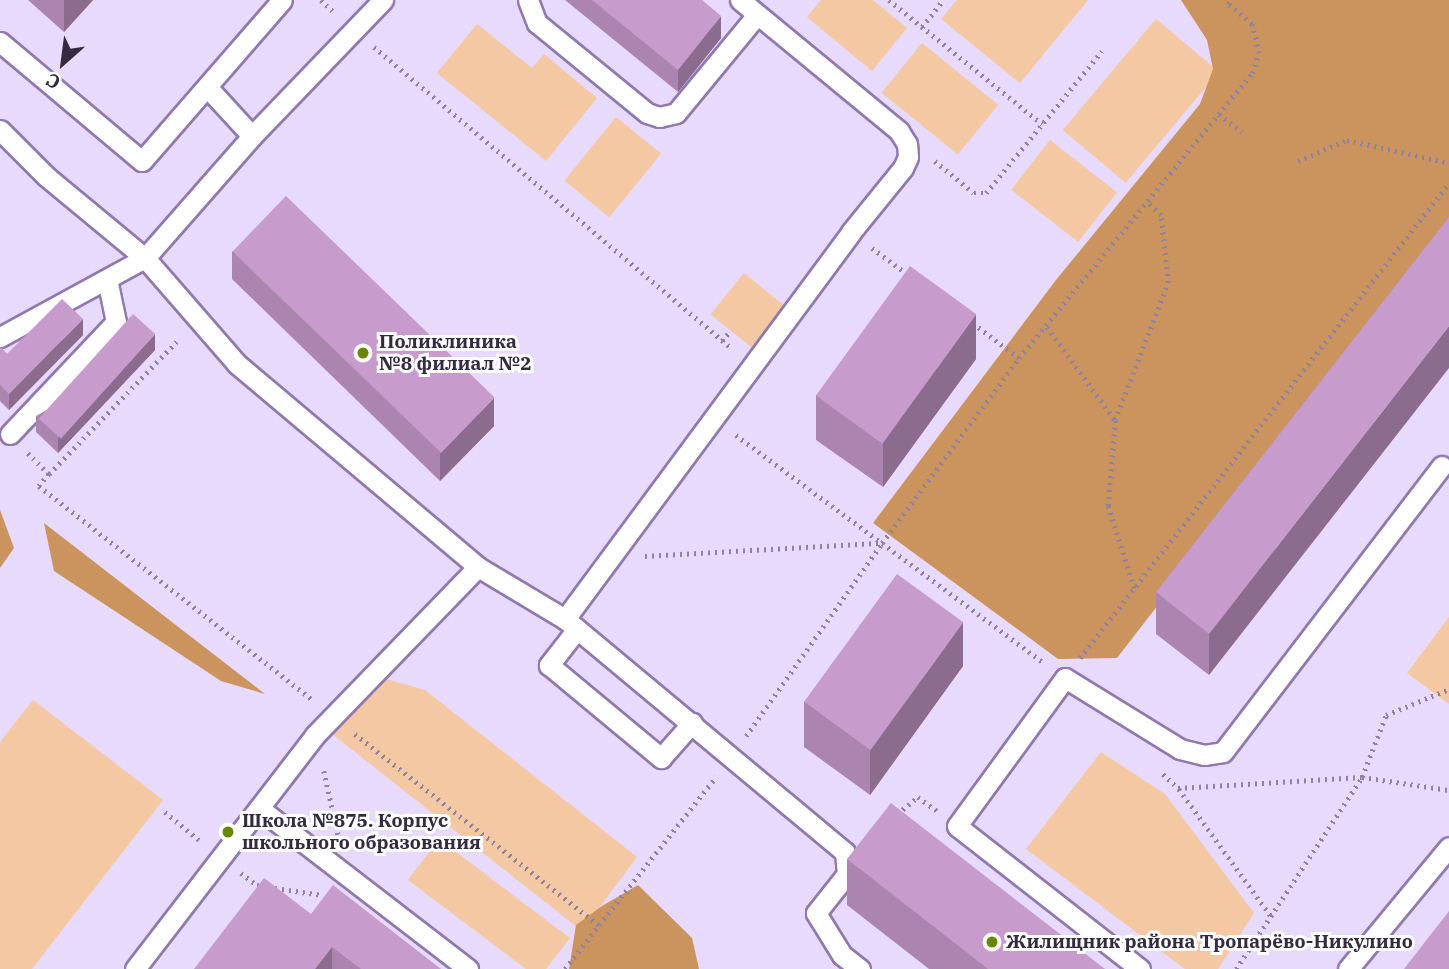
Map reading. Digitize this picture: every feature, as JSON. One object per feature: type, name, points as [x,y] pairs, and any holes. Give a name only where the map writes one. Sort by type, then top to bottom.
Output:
[{"type":"lane","points":[[0,42],[142,160],[208,88],[282,0]]},
{"type":"lane","points":[[0,337],[145,258],[252,136],[383,0]]},
{"type":"lane","points":[[528,0],[537,23],[647,113],[659,117],[676,113],[756,16]]},
{"type":"lane","points":[[692,723],[661,758],[549,665],[611,557],[852,232],[903,168],[908,157],[907,144],[899,131],[756,16],[740,0]]},
{"type":"lane","points":[[208,88],[252,136]]},
{"type":"lane","points":[[0,130],[47,177],[145,258],[237,364],[478,567],[571,624],[733,756],[845,852],[847,874],[816,913],[842,955],[860,969]]},
{"type":"lane","points":[[10,435],[116,322],[107,279]]},
{"type":"lane","points":[[1140,969],[957,826],[1065,678],[1180,749],[1204,755],[1223,752],[1447,465]]},
{"type":"lane","points":[[135,969],[316,735],[478,567]]},
{"type":"lane","points":[[259,808],[468,969]]},
{"type":"lane","points":[[1348,969],[1449,847]]},
{"type":"path","points":[[889,0],[1042,124]]},
{"type":"path","points":[[922,27],[943,0]]},
{"type":"path","points":[[565,969],[733,756],[882,543],[1019,358],[1252,73],[1259,52],[1252,24],[1227,1]]},
{"type":"path","points":[[354,30],[754,367]]},
{"type":"path","points":[[899,131],[980,195],[992,188],[1102,51]]},
{"type":"path","points":[[1219,114],[1242,132]]},
{"type":"path","points":[[1298,161],[1347,140],[1449,163]]},
{"type":"path","points":[[714,419],[1065,678],[1449,183]]},
{"type":"path","points":[[1134,589],[1108,506],[1115,420],[1168,283],[1161,215],[1147,202]]},
{"type":"path","points":[[852,232],[919,283]]},
{"type":"path","points":[[963,316],[1019,358]]},
{"type":"path","points":[[49,474],[198,320]]},
{"type":"path","points":[[1047,327],[1115,420]]},
{"type":"path","points":[[722,341],[731,330]]},
{"type":"path","points":[[38,486],[599,925]]},
{"type":"path","points":[[611,557],[882,543]]},
{"type":"path","points":[[1236,969],[1362,777],[1386,715],[1449,689]]},
{"type":"path","points":[[316,735],[348,876]]},
{"type":"path","points":[[1178,788],[1271,916]]},
{"type":"path","points":[[886,823],[918,797],[957,826]]},
{"type":"path","points":[[165,812],[257,886],[318,893],[330,900]]},
{"type":"shaded area","points":[[821,0],[873,0],[907,28],[872,71],[807,17]]},
{"type":"shaded area","points":[[957,0],[1088,0],[1020,83],[941,19]]},
{"type":"shaded area","points":[[1181,0],[1449,0],[1449,229],[1117,658],[1058,659],[873,523],[1056,280],[1200,104],[1213,69],[1207,40]]},
{"type":"shaded area","points":[[1156,19],[1219,72],[1126,183],[1063,130]]},
{"type":"shaded area","points":[[477,24],[532,68],[544,54],[597,98],[546,161],[437,73]]},
{"type":"shaded area","points":[[922,43],[998,105],[958,154],[882,93]]},
{"type":"shaded area","points":[[616,117],[661,154],[609,217],[564,181]]},
{"type":"shaded area","points":[[1050,140],[1117,192],[1078,242],[1011,190]]},
{"type":"shaded area","points":[[744,273],[786,307],[753,348],[711,314]]},
{"type":"shaded area","points":[[0,510],[14,548],[0,568]]},
{"type":"shaded area","points":[[44,523],[265,694],[221,681],[54,571]]},
{"type":"shaded area","points":[[1449,617],[1449,704],[1407,673]]},
{"type":"shaded area","points":[[386,679],[425,690],[637,857],[582,931],[331,733]]},
{"type":"shaded area","points":[[33,700],[163,800],[32,969],[0,969],[0,742]]},
{"type":"shaded area","points":[[1101,752],[1165,794],[1254,913],[1218,969],[1185,969],[1026,849]]},
{"type":"shaded area","points":[[439,839],[570,938],[546,969],[526,969],[408,880]]},
{"type":"shaded area","points":[[638,885],[692,938],[699,969],[569,969],[576,925]]},
{"type":"building","points":[[592,0],[702,0],[721,16],[678,70]]},
{"type":"building","name":"Поликлиника №8 филиал №2","points":[[286,196],[495,397],[441,453],[233,251]]},
{"type":"building","points":[[1449,217],[1449,326],[1209,634],[1156,592]]},
{"type":"building","points":[[910,266],[976,314],[882,444],[816,395]]},
{"type":"building","points":[[62,299],[83,319],[9,394],[0,385],[0,347],[7,354]]},
{"type":"building","points":[[133,314],[155,334],[61,439],[39,419]]},
{"type":"building","points":[[897,574],[963,622],[870,750],[804,702]]},
{"type":"building","points":[[891,803],[1105,969],[988,969],[847,859]]},
{"type":"building","points":[[264,878],[311,914],[333,885],[441,969],[361,969],[332,947],[315,969],[194,969]]},
{"type":"building","points":[[1449,911],[1449,969],[1404,969]]},
{"type":"place","name":"Поликлиника №8 филиал №2","points":[[363,353]]},
{"type":"place","name":"Школа №875. Корпус школьного образования","points":[[228,832]]},
{"type":"place","name":"Жилищник района Тропарёво-Никулино","points":[[992,942]]}]
